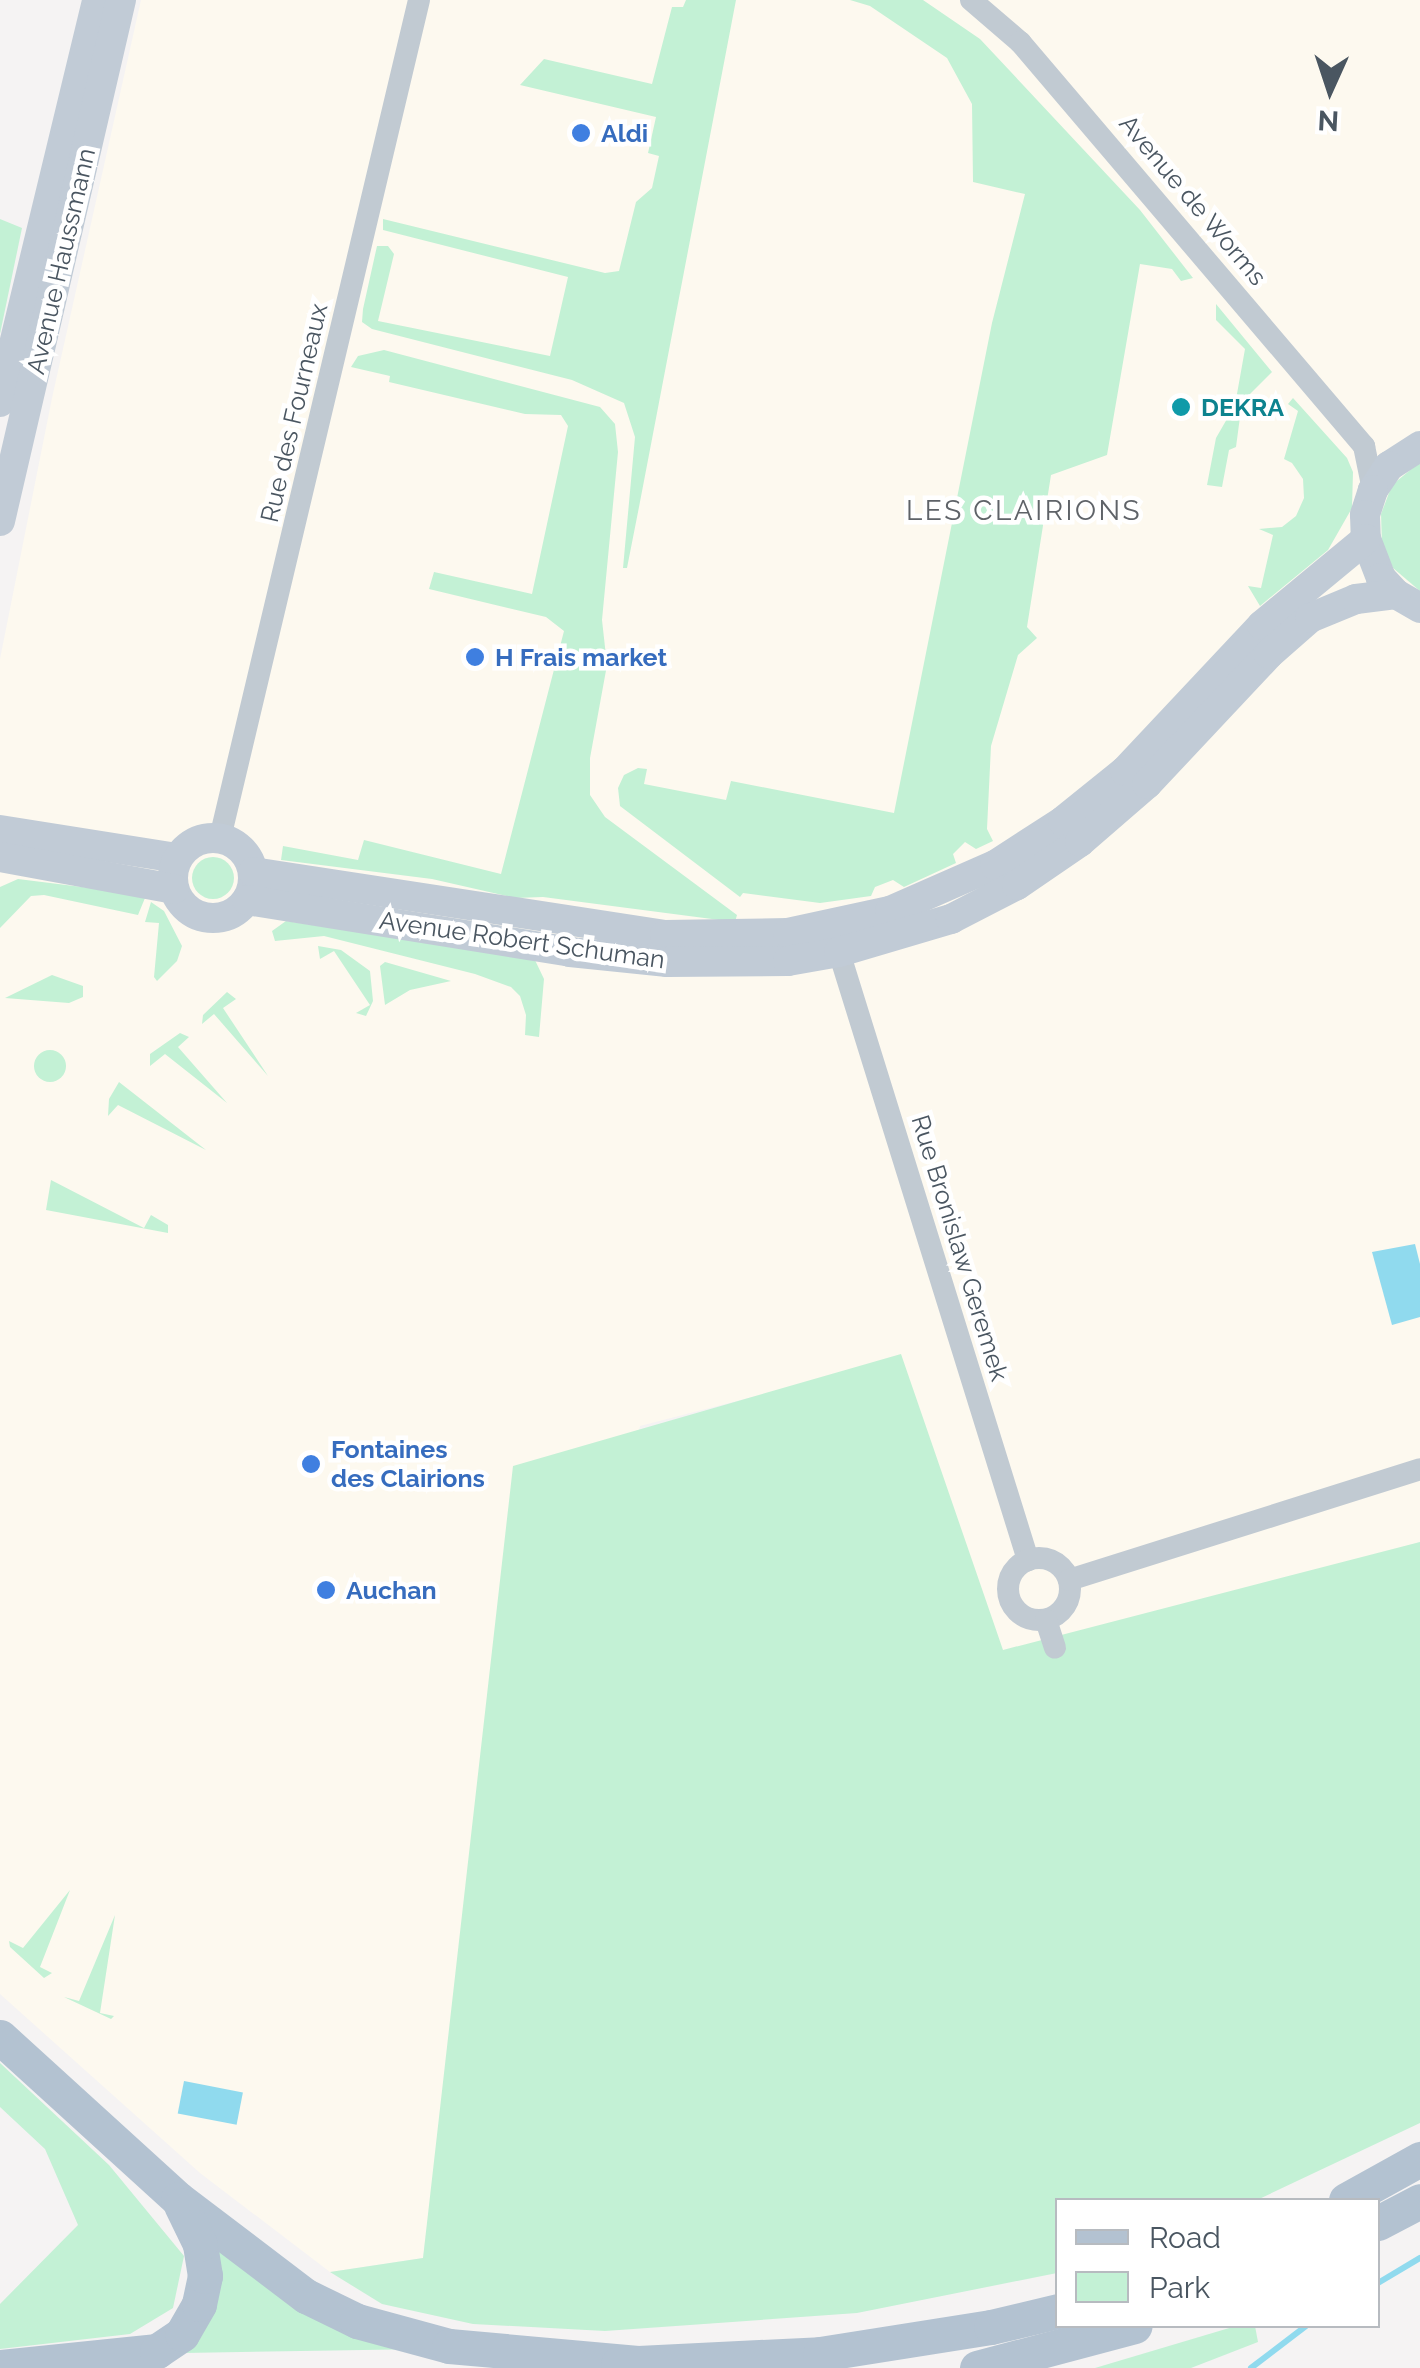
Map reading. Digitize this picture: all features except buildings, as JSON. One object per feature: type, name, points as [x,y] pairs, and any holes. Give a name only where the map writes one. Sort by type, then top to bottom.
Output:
[{"type":"main road","points":[[0,2036],[178,2199],[306,2296],[357,2322],[449,2346],[640,2363]]},
{"type":"main road","points":[[1350,2198],[1420,2159]]},
{"type":"main road","points":[[0,2367],[156,2351],[182,2334],[199,2304],[205,2276],[200,2244],[178,2199]]},
{"type":"main road","points":[[1380,2223],[1420,2201]]},
{"type":"main road","points":[[514,2368],[820,2354],[991,2327],[1055,2313]]},
{"type":"main road","points":[[977,2368],[1127,2328]]},
{"type":"street","name":"Avenue Haussmann","points":[[0,402],[97,0]]},
{"type":"street","name":"Avenue Haussmann","points":[[0,522],[122,0]]},
{"type":"street","name":"Rue des Fourneaux","points":[[220,838],[419,0]]},
{"type":"street","name":"Avenue de Worms","points":[[970,0],[1044,69],[1364,446]]},
{"type":"street","points":[[1372,490],[1364,446],[1416,447]]},
{"type":"street","points":[[1408,601],[1381,578],[1366,540],[1366,514],[1372,490],[1389,466],[1416,447]]},
{"type":"street","name":"Avenue Robert Schuman","points":[[250,886],[665,936],[788,933],[890,911],[994,865],[1063,822],[1126,770],[1262,625],[1366,540]]},
{"type":"street","name":"Avenue Robert Schuman","points":[[250,886],[570,952],[668,962],[788,961],[839,952],[951,919],[1018,885],[1080,842],[1147,784],[1270,654],[1310,618],[1356,599],[1408,601]]},
{"type":"street","points":[[2,836],[177,858]]},
{"type":"street","points":[[2,836],[174,889]]},
{"type":"street","points":[[220,838],[242,850],[250,886],[229,915],[204,918],[182,906],[174,889],[177,858],[196,841],[220,838]]},
{"type":"street","name":"Rue Bronislaw Geremek","points":[[839,952],[1028,1560]]},
{"type":"street","points":[[1069,1580],[1420,1469]]},
{"type":"street","points":[[1028,1560],[1058,1564],[1069,1580],[1068,1600],[1046,1620],[1028,1619],[1010,1600],[1013,1572],[1028,1560]]},
{"type":"street","points":[[1046,1620],[1054,1648]]},
{"type":"shaded area","points":[[141,0],[1420,0],[1420,1542],[1055,1648],[1318,1569],[1003,1651],[756,1396],[640,1426],[441,2118],[423,2258],[330,2272],[200,2173],[0,1994],[0,659],[52,398]]},
{"type":"green space","points":[[686,0],[736,0],[627,568],[623,568],[635,437],[624,403],[572,380],[372,329],[362,322],[363,309],[377,246],[388,246],[394,254],[378,321],[550,356],[568,277],[383,230],[383,219],[605,273],[619,271],[636,202],[652,188],[659,156],[648,153],[656,117],[520,85],[544,59],[652,84],[672,7],[683,7]]},
{"type":"green space","points":[[850,0],[923,0],[980,39],[1140,210],[1193,278],[1181,281],[1172,269],[1140,264],[1107,455],[1051,475],[1027,627],[1037,638],[1018,655],[991,746],[987,829],[993,841],[976,849],[965,842],[953,854],[956,863],[904,887],[893,880],[875,887],[871,896],[820,903],[743,893],[740,897],[620,806],[618,788],[624,775],[638,768],[647,769],[644,784],[726,800],[731,781],[894,813],[992,323],[1025,194],[973,182],[972,104],[947,58],[870,6]]},
{"type":"green space","points":[[0,219],[22,228],[0,334]]},
{"type":"green space","points":[[1216,304],[1272,372],[1242,402],[1236,447],[1229,450],[1222,487],[1207,485],[1216,438],[1235,405],[1245,349],[1216,320]]},
{"type":"green space","points":[[384,350],[600,407],[615,424],[618,452],[602,620],[607,665],[590,758],[590,795],[605,817],[737,915],[735,922],[543,897],[515,898],[432,879],[281,860],[283,846],[358,860],[364,840],[501,874],[564,631],[546,617],[429,589],[434,572],[532,594],[568,426],[561,415],[525,414],[389,382],[390,376],[351,367],[358,356]]},
{"type":"green space","points":[[1293,398],[1347,458],[1353,472],[1352,508],[1328,550],[1260,606],[1248,586],[1261,588],[1273,535],[1259,529],[1282,527],[1296,516],[1304,498],[1303,479],[1292,463],[1284,459],[1298,411],[1288,404]]},
{"type":"green space","points":[[1420,462],[1420,591],[1393,568],[1382,545],[1381,514],[1392,485]]},
{"type":"green space","points":[[213,857],[228,863],[234,878],[228,893],[213,899],[198,893],[192,878],[198,863]]},
{"type":"green space","points":[[18,879],[145,898],[138,915],[44,895],[31,896],[0,928],[0,887]]},
{"type":"green space","points":[[151,902],[164,911],[182,946],[177,961],[157,981],[154,977],[159,923],[145,922]]},
{"type":"green space","points":[[286,921],[534,958],[544,979],[539,1037],[525,1035],[526,1015],[520,996],[511,987],[475,974],[324,936],[275,941],[272,931]]},
{"type":"green space","points":[[318,946],[341,950],[370,971],[373,1001],[366,1016],[356,1013],[370,1005],[334,951],[320,959]]},
{"type":"green space","points":[[385,962],[451,981],[410,990],[385,1005],[380,966]]},
{"type":"green space","points":[[52,975],[83,986],[83,997],[69,1003],[5,998]]},
{"type":"green space","points":[[227,992],[236,999],[223,1008],[268,1076],[214,1014],[202,1024],[203,1015]]},
{"type":"green space","points":[[180,1033],[189,1037],[178,1047],[227,1103],[165,1054],[150,1066],[150,1054]]},
{"type":"green space","points":[[50,1050],[62,1054],[66,1066],[62,1078],[50,1082],[38,1078],[34,1066],[38,1054]]},
{"type":"green space","points":[[119,1082],[206,1150],[118,1105],[108,1116],[109,1099]]},
{"type":"green space","points":[[51,1180],[144,1228],[151,1215],[168,1225],[168,1233],[46,1210]]},
{"type":"green space","points":[[901,1354],[1003,1650],[1420,1542],[1420,2123],[1261,2198],[1055,2198],[1055,2273],[857,2313],[605,2331],[473,2324],[382,2304],[330,2272],[423,2258],[513,1466]]},
{"type":"green space","points":[[70,1890],[40,1967],[52,1973],[44,1978],[10,1947],[9,1941],[23,1948]]},
{"type":"green space","points":[[115,1915],[100,2013],[114,2016],[111,2019],[64,1997],[79,2001]]},
{"type":"green space","points":[[0,2063],[109,2165],[184,2256],[173,2308],[130,2334],[0,2349],[0,2304],[78,2225],[45,2149],[0,2107]]},
{"type":"green space","points":[[210,2239],[426,2349],[183,2353]]},
{"type":"green space","points":[[1229,2328],[1255,2328],[1258,2342],[1191,2368],[1095,2368]]},
{"type":"water","points":[[1415,1244],[1420,1264],[1420,1317],[1392,1325],[1372,1252]]},
{"type":"water","points":[[184,2081],[243,2092],[237,2125],[178,2113]]},
{"type":"waterway","points":[[1380,2282],[1420,2258]]},
{"type":"waterway","points":[[1251,2368],[1303,2328]]},
{"type":"place","name":"Aldi","points":[[581,133]]},
{"type":"place","name":"DEKRA","points":[[1181,407]]},
{"type":"place","name":"H Frais market","points":[[475,657]]},
{"type":"place","name":"Fontaines des Clairions","points":[[311,1464]]},
{"type":"place","name":"Auchan","points":[[326,1590]]},
{"type":"district","name":"LES CLAIRIONS","points":[[1024,511]]}]
